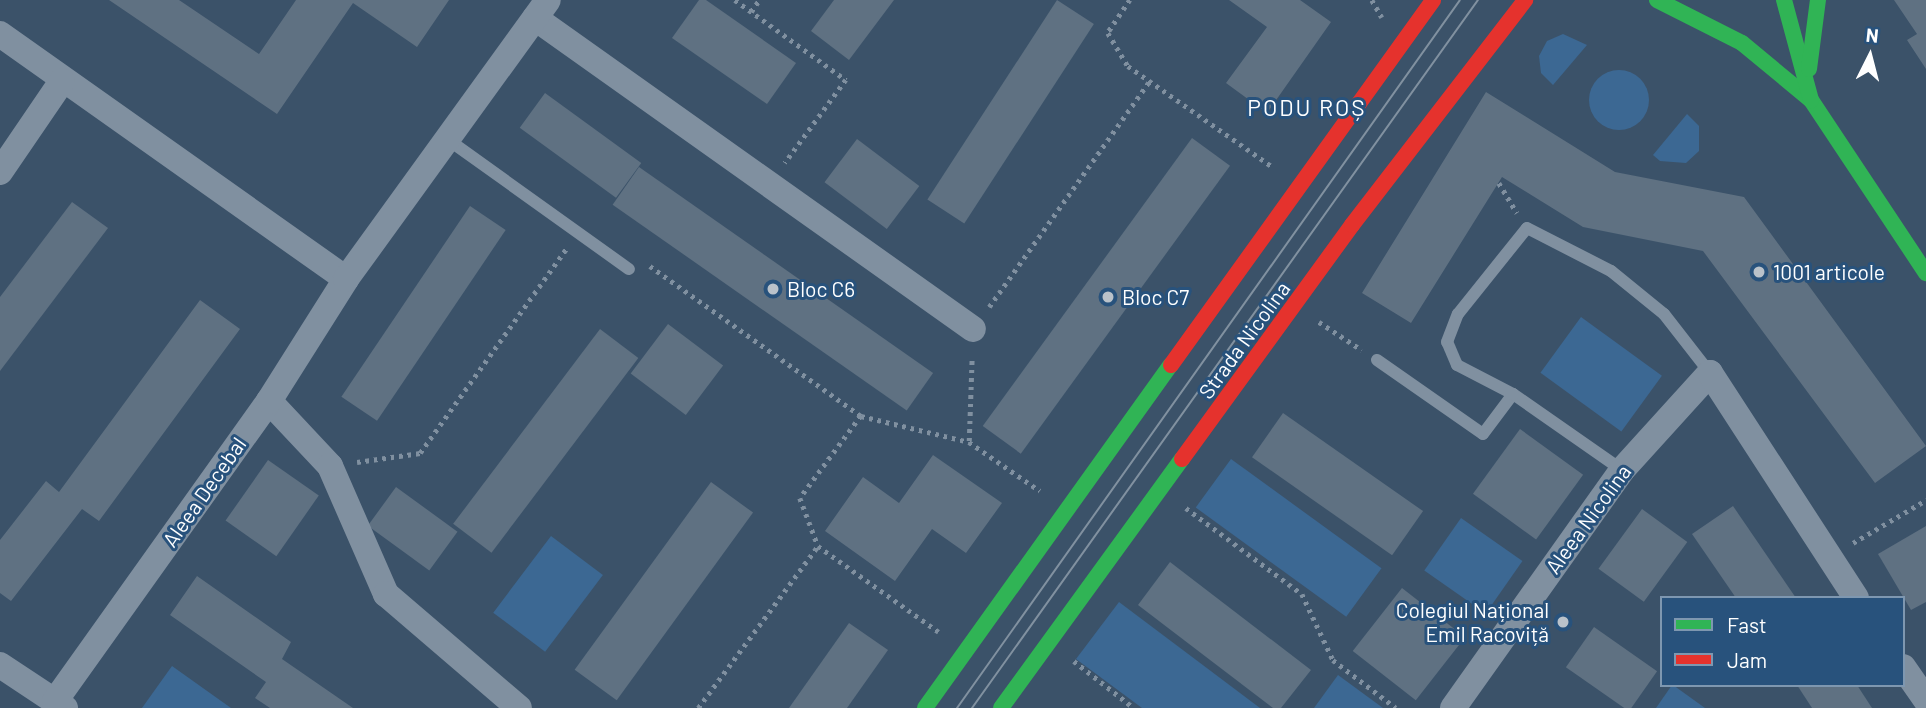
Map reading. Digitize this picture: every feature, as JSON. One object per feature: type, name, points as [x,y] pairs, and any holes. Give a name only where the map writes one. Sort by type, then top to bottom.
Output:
[{"type":"main road","name":"Strada Nicolina","points":[[925,708],[1433,0]]},
{"type":"main road","name":"Strada Nicolina","points":[[1001,708],[1352,225],[1525,0]]},
{"type":"main road","points":[[1657,0],[1742,43],[1809,94]]},
{"type":"main road","points":[[1784,0],[1809,94],[1926,273]]},
{"type":"main road","points":[[1809,94],[1818,0]]},
{"type":"street","name":"Aleea Decebal","points":[[60,704],[269,401],[346,279],[450,141],[541,9]]},
{"type":"street","points":[[541,9],[770,183],[973,329]]},
{"type":"street","points":[[0,33],[62,81],[346,279]]},
{"type":"street","points":[[0,172],[62,81]]},
{"type":"street","points":[[1710,373],[1855,596]]},
{"type":"street","name":"Aleea Nicolina","points":[[1453,708],[1622,470],[1710,373]]},
{"type":"street","points":[[269,401],[330,466],[386,594],[519,708]]},
{"type":"street","points":[[0,665],[60,704]]},
{"type":"street","points":[[1905,670],[1926,699]]},
{"type":"lane","points":[[450,141],[629,269]]},
{"type":"lane","points":[[1622,470],[1513,394],[1457,365],[1447,342],[1458,314],[1527,228],[1611,271],[1664,314],[1710,373]]},
{"type":"lane","points":[[1377,360],[1483,434],[1513,394]]},
{"type":"path","points":[[735,0],[846,80],[770,183]]},
{"type":"path","points":[[751,12],[759,0]]},
{"type":"path","points":[[1130,0],[1108,33],[1128,66],[1273,168]]},
{"type":"path","points":[[969,442],[973,329],[1149,82]]},
{"type":"path","points":[[1499,183],[1527,228]]},
{"type":"path","points":[[330,466],[420,453],[578,233]]},
{"type":"path","points":[[629,269],[639,258],[861,416],[969,442],[1066,509]]},
{"type":"path","points":[[1295,307],[1377,360]]},
{"type":"path","points":[[861,416],[800,498],[818,546],[965,651]]},
{"type":"path","points":[[1160,489],[1302,594],[1333,660],[1395,708]]},
{"type":"path","points":[[1828,558],[1926,500]]},
{"type":"path","points":[[698,708],[818,546]]},
{"type":"path","points":[[1049,642],[1134,708]]},
{"type":"shaded area","points":[[1563,34],[1587,45],[1553,85],[1541,73],[1539,56],[1547,41]]},
{"type":"shaded area","points":[[1613,70],[1625,70],[1644,83],[1649,100],[1647,112],[1636,125],[1625,130],[1613,130],[1594,117],[1589,106],[1589,94],[1602,75]]},
{"type":"shaded area","points":[[1687,114],[1699,126],[1699,151],[1686,163],[1660,161],[1653,155]]},
{"type":"shaded area","points":[[1581,317],[1662,376],[1621,432],[1540,373]]},
{"type":"shaded area","points":[[1231,459],[1381,568],[1346,617],[1196,508]]},
{"type":"shaded area","points":[[1461,518],[1522,561],[1486,613],[1424,570]]},
{"type":"shaded area","points":[[551,536],[603,575],[545,652],[493,613]]},
{"type":"shaded area","points":[[1119,602],[1260,708],[1142,708],[1076,659]]},
{"type":"shaded area","points":[[172,666],[231,708],[142,708]]},
{"type":"shaded area","points":[[1338,675],[1383,708],[1314,708]]},
{"type":"shaded area","points":[[1671,687],[1676,687],[1705,708],[1656,708]]},
{"type":"building","points":[[109,0],[179,0],[259,54],[296,0],[449,0],[417,47],[353,3],[277,114]]},
{"type":"building","points":[[699,0],[706,0],[796,63],[767,104],[672,38]]},
{"type":"building","points":[[834,0],[894,0],[849,60],[811,31]]},
{"type":"building","points":[[1057,0],[1094,24],[964,224],[927,200]]},
{"type":"building","points":[[1229,0],[1300,0],[1331,22],[1267,113],[1226,83],[1267,27]]},
{"type":"building","points":[[1894,0],[1926,0],[1926,69],[1907,40],[1917,34]]},
{"type":"building","name":"1001 articole","points":[[1486,92],[1615,172],[1744,197],[1926,446],[1875,483],[1703,251],[1583,227],[1502,177],[1411,323],[1362,293]]},
{"type":"building","points":[[545,93],[641,163],[616,198],[520,128]]},
{"type":"building","name":"Bloc C7","points":[[1192,138],[1230,166],[1021,454],[983,426]]},
{"type":"building","points":[[857,139],[919,186],[887,229],[825,182]]},
{"type":"building","name":"Bloc C6","points":[[639,167],[933,373],[907,411],[613,205]]},
{"type":"building","points":[[72,202],[108,228],[0,371],[0,297]]},
{"type":"building","points":[[470,206],[506,230],[377,421],[341,397]]},
{"type":"building","points":[[200,300],[240,329],[99,521],[82,509],[11,601],[0,593],[0,540],[46,481],[59,492]]},
{"type":"building","points":[[668,324],[723,366],[686,415],[631,374]]},
{"type":"building","points":[[600,329],[638,358],[491,553],[453,524]]},
{"type":"building","points":[[1283,413],[1423,511],[1392,555],[1252,457]]},
{"type":"building","points":[[1520,429],[1583,475],[1536,540],[1473,494]]},
{"type":"building","points":[[933,455],[1002,503],[966,553],[932,529],[895,581],[825,531],[863,477],[899,503]]},
{"type":"building","points":[[268,460],[319,496],[276,556],[226,521]]},
{"type":"building","points":[[711,482],[753,513],[617,700],[575,670]]},
{"type":"building","points":[[396,487],[457,532],[429,571],[368,526]]},
{"type":"building","points":[[1733,506],[1795,596],[1735,596],[1692,534]]},
{"type":"building","points":[[1642,509],[1687,542],[1644,602],[1599,569]]},
{"type":"building","points":[[1926,526],[1926,602],[1911,610],[1878,554]]},
{"type":"building","points":[[1170,562],[1311,670],[1281,708],[1273,708],[1138,605]]},
{"type":"building","points":[[197,576],[291,642],[282,659],[353,708],[270,708],[255,698],[266,682],[170,615]]},
{"type":"building","points":[[1402,588],[1465,637],[1416,700],[1353,651]]},
{"type":"building","points":[[849,623],[888,650],[847,708],[789,708]]},
{"type":"building","points":[[1594,627],[1657,671],[1631,708],[1624,708],[1566,667]]},
{"type":"building","points":[[1798,687],[1858,687],[1872,708],[1812,708]]},
{"type":"tram line","points":[[957,708],[1460,0]]},
{"type":"tram line","points":[[972,708],[1478,0]]},
{"type":"traffic: fast","points":[[1657,0],[1742,43],[1811,100],[1926,273]]},
{"type":"traffic: fast","points":[[1784,0],[1811,100]]},
{"type":"traffic: fast","points":[[1809,69],[1818,0]]},
{"type":"traffic: fast","points":[[925,708],[1171,365]]},
{"type":"traffic: fast","points":[[1001,708],[1182,459]]},
{"type":"traffic: jam","points":[[1171,365],[1433,0]]},
{"type":"traffic: jam","points":[[1182,459],[1352,225],[1525,0]]},
{"type":"place","name":"1001 articole","points":[[1759,272]]},
{"type":"place","name":"Bloc C6","points":[[773,289]]},
{"type":"place","name":"Bloc C7","points":[[1108,297]]},
{"type":"place","name":"Colegiul Național Emil Racoviță","points":[[1563,622]]},
{"type":"district","name":"PODU ROȘ","points":[[1307,107]]}]
